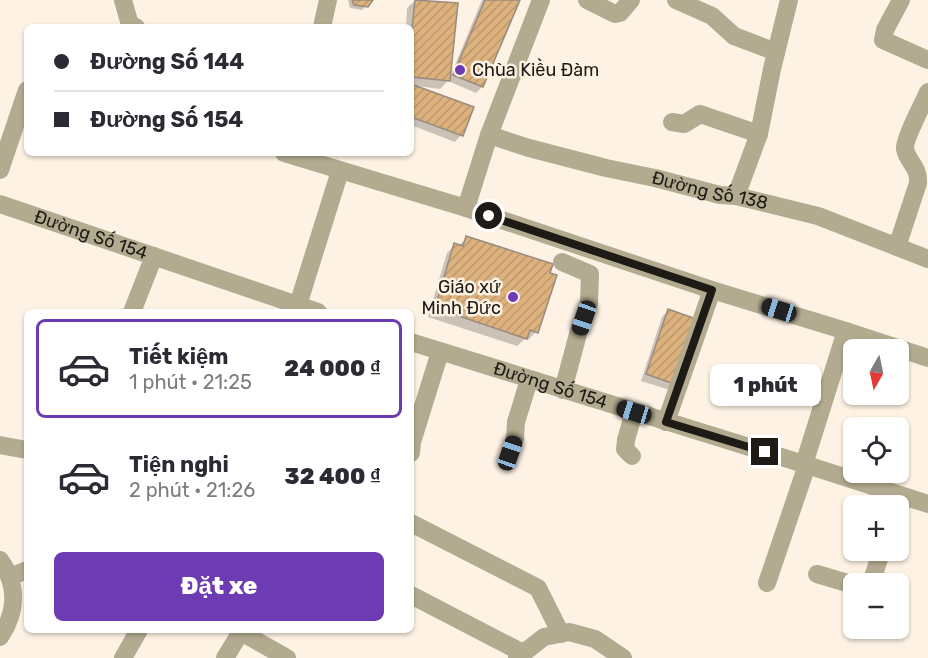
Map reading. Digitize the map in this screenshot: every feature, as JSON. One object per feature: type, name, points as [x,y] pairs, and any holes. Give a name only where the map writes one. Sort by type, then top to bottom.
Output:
[{"type":"street","points":[[123,0],[130,24]]},
{"type":"street","points":[[323,24],[328,0]]},
{"type":"street","points":[[466,208],[489,135],[541,0]]},
{"type":"street","points":[[587,0],[615,14],[620,13],[631,0]]},
{"type":"street","points":[[676,0],[712,16],[734,36],[776,52]]},
{"type":"street","points":[[736,196],[759,134],[789,0]]},
{"type":"street","points":[[901,0],[885,30],[883,40],[928,60]]},
{"type":"street","points":[[897,247],[919,174],[906,151],[905,142],[923,117],[928,92]]},
{"type":"street","points":[[0,170],[24,99]]},
{"type":"street","points":[[672,122],[684,124],[700,114],[759,134]]},
{"type":"street","name":"Đường Số 138","points":[[489,135],[606,168],[818,216],[928,259]]},
{"type":"street","points":[[293,156],[466,208],[712,290],[928,358]]},
{"type":"street","points":[[298,306],[340,171]]},
{"type":"street","name":"Đường Số 154","points":[[0,204],[308,309]]},
{"type":"street","points":[[133,309],[154,256]]},
{"type":"street","points":[[562,262],[590,274],[591,286],[589,303],[563,390]]},
{"type":"street","points":[[666,422],[712,290]]},
{"type":"street","points":[[767,583],[846,331]]},
{"type":"street","name":"Đường Số 154","points":[[414,343],[806,464],[885,495]]},
{"type":"street","points":[[414,436],[440,352]]},
{"type":"street","points":[[510,453],[515,438],[516,422],[529,380]]},
{"type":"street","points":[[632,456],[625,449],[634,412]]},
{"type":"street","points":[[0,445],[24,449]]},
{"type":"street","name":"Đường Số 154","points":[[909,501],[928,504]]},
{"type":"street","points":[[414,525],[538,588],[561,634]]},
{"type":"street","points":[[0,560],[13,586],[13,606],[6,628],[0,637]]},
{"type":"street","points":[[10,577],[24,571]]},
{"type":"street","points":[[817,574],[843,582]]},
{"type":"street","points":[[414,597],[520,656],[544,637],[569,632],[595,639],[623,658]]},
{"type":"street","points":[[123,658],[138,633]]},
{"type":"street","points":[[225,658],[241,633]]},
{"type":"street","points":[[245,633],[287,658]]},
{"type":"building","points":[[352,0],[373,0],[368,7],[354,5]]},
{"type":"building","name":"Chùa Kiều Đàm","points":[[415,0],[458,3],[450,81],[414,77],[412,24]]},
{"type":"building","points":[[485,0],[520,0],[483,87],[453,75]]},
{"type":"building","points":[[414,85],[474,107],[463,136],[414,118]]},
{"type":"building","points":[[466,236],[553,264],[550,273],[557,275],[538,333],[530,330],[527,339],[435,308],[454,243],[463,246]]},
{"type":"building","points":[[668,309],[699,320],[677,385],[646,374]]},
{"type":"place","name":"Chùa Kiều Đàm","points":[[460,70]]},
{"type":"place","name":"Giáo xứ Minh Đức","points":[[513,297]]},
{"type":"route","points":[[489,216],[712,290],[666,422],[765,452]]}]
